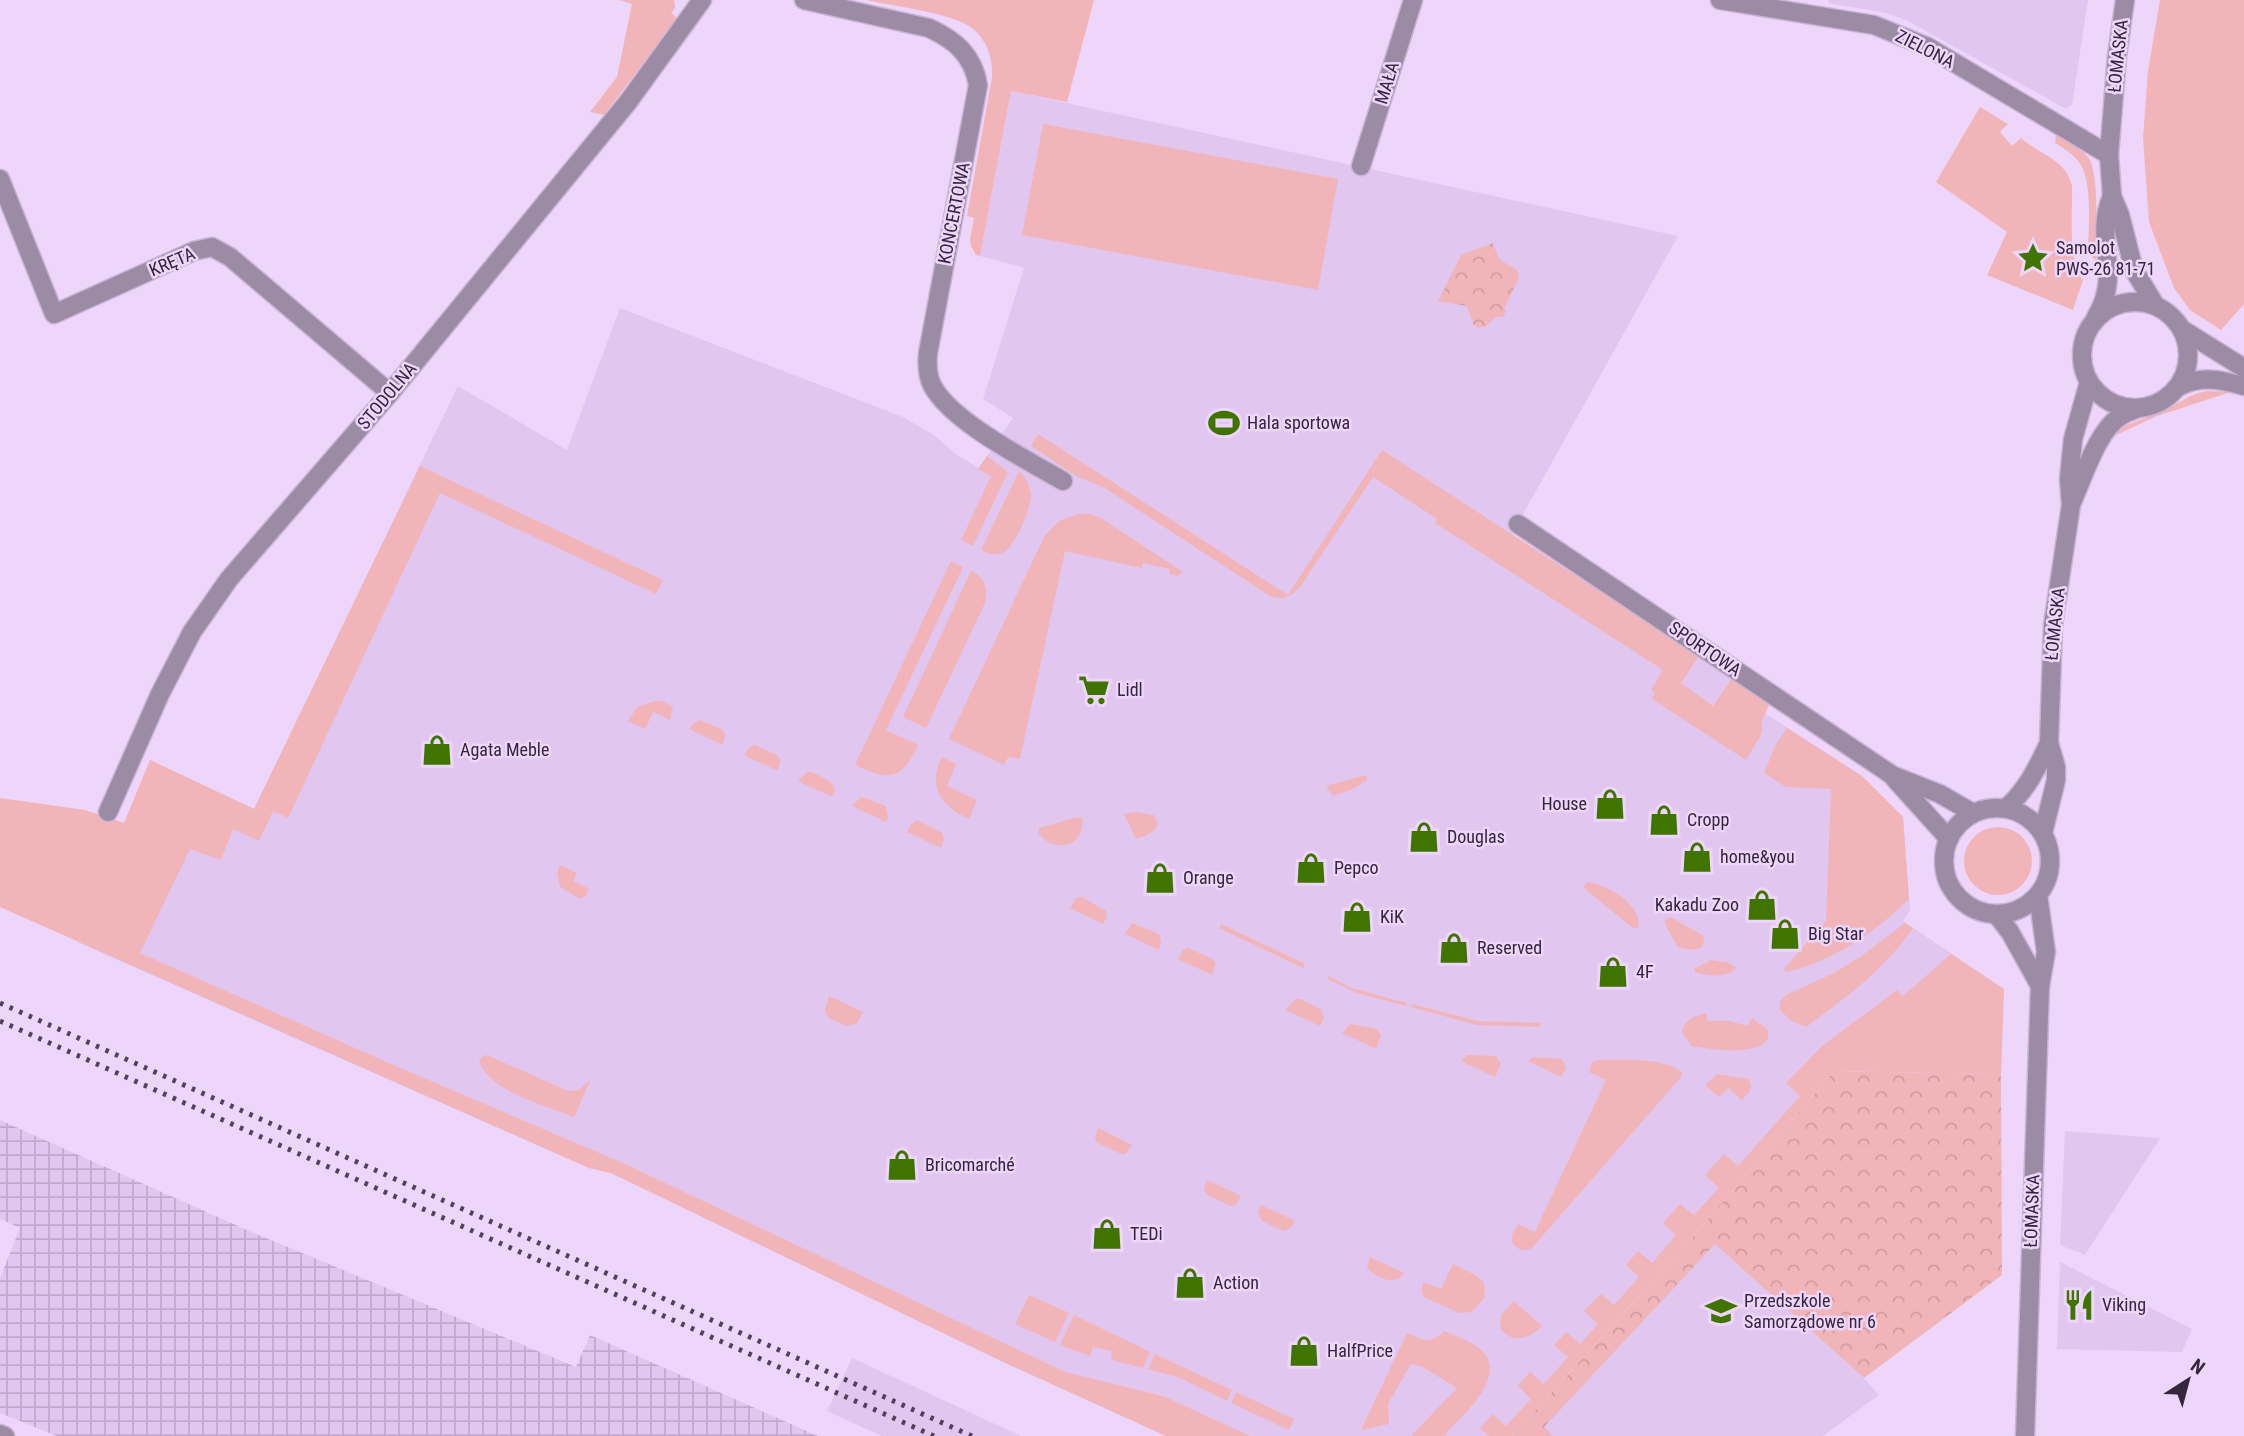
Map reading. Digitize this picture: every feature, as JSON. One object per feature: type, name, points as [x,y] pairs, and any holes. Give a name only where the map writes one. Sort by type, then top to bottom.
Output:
[{"type":"street","name":"STODOLNA","points":[[108,812],[160,694],[192,632],[229,579],[390,393],[628,102],[702,0]]},
{"type":"street","name":"KONCERTOWA","points":[[804,0],[929,28],[954,41],[970,59],[978,85],[928,353],[930,382],[938,396],[955,412],[996,441],[1063,481]]},
{"type":"street","name":"MAŁA","points":[[1361,166],[1413,0]]},
{"type":"street","name":"ZIELONA","points":[[1723,0],[1874,25],[1898,34],[1928,47],[2109,155]]},
{"type":"street","name":"ŁOMASKA","points":[[2125,0],[2117,56],[2109,155],[2112,196],[2120,215],[2134,270],[2155,305],[2174,319],[2183,330],[2244,368]]},
{"type":"street","name":"KRĘTA","points":[[0,179],[54,314],[194,251],[212,247],[230,257],[390,393]]},
{"type":"street","name":"ŁOMASKA","points":[[2043,833],[2056,780],[2056,767],[2049,743],[2053,625],[2071,505],[2069,479],[2073,439],[2089,382],[2083,367],[2082,351],[2085,336],[2109,290],[2104,233],[2105,213],[2112,196]]},
{"type":"street","points":[[2093,322],[2119,304],[2140,302],[2155,305]]},
{"type":"street","points":[[2180,386],[2189,358],[2183,330]]},
{"type":"street","points":[[2180,386],[2209,378],[2244,386]]},
{"type":"street","points":[[2089,382],[2097,393],[2109,402],[2136,409]]},
{"type":"street","name":"ŁOMASKA","points":[[2071,505],[2110,425],[2120,416],[2160,402],[2180,386]]},
{"type":"street","name":"SPORTOWA","points":[[1518,524],[1892,775],[1940,794],[1973,813]]},
{"type":"street","name":"ŁOMASKA","points":[[2006,808],[2020,796],[2032,779],[2049,743]]},
{"type":"street","name":"SPORTOWA","points":[[1892,775],[1923,813],[1949,839]]},
{"type":"street","points":[[1995,807],[2006,808],[2027,817],[2043,833],[2051,858],[2046,884],[2038,895],[2020,910],[1997,915],[1976,910],[1961,900],[1950,886],[1944,863],[1949,839],[1961,821],[1973,813],[1995,807]]},
{"type":"street","name":"ŁOMASKA","points":[[2025,1436],[2040,986],[2046,951],[2038,895]]},
{"type":"street","points":[[1997,915],[2015,940],[2040,986]]},
{"type":"street","points":[[0,1434],[5,1436]]},
{"type":"shaded area","points":[[1829,0],[2088,0],[2072,105],[2066,109],[1908,21],[1886,13],[1828,3]]},
{"type":"shaded area","points":[[1011,91],[1678,236],[1512,534],[1770,702],[1766,714],[1862,776],[1903,817],[1910,910],[1903,921],[2004,989],[2001,1074],[1834,1071],[1512,1436],[1166,1436],[999,1360],[611,1173],[589,1168],[77,942],[150,760],[254,809],[458,386],[567,450],[620,308],[903,417],[934,435],[957,455],[979,468],[1013,418],[983,399],[1024,268],[980,256]]},
{"type":"shaded area","points":[[0,1120],[247,1230],[576,1367],[590,1335],[818,1436],[57,1436],[0,1413],[0,1278],[20,1228],[0,1219]]},
{"type":"shaded area","points":[[2065,1131],[2160,1138],[2085,1255],[2060,1245]]},
{"type":"shaded area","name":"Przedszkole Samorządowe nr 6","points":[[1715,1243],[1864,1378],[1879,1395],[1823,1436],[1553,1436],[1543,1427]]},
{"type":"shaded area","points":[[2060,1262],[2192,1329],[2182,1352],[2057,1349]]},
{"type":"shaded area","points":[[852,1358],[1021,1436],[882,1436],[827,1411]]},
{"type":"green space","points":[[619,0],[674,0],[675,8],[671,13],[677,18],[604,115],[590,112],[617,77],[632,4]]},
{"type":"green space","points":[[866,0],[1094,0],[1067,102],[1011,91],[980,256],[976,255],[970,240],[974,218],[967,216],[992,77],[988,50],[982,38],[972,28],[951,18]]},
{"type":"green space","points":[[2160,0],[2244,0],[2244,304],[2221,330],[2190,310],[2174,288],[2149,222],[2143,138],[2148,71]]},
{"type":"green space","points":[[1980,107],[2008,124],[2000,132],[2012,146],[2021,138],[2051,158],[2069,177],[2072,186],[2073,249],[2078,272],[2083,280],[2073,310],[1987,275],[2007,232],[1936,182]]},
{"type":"green space","points":[[1043,124],[1338,179],[1318,290],[1022,235]]},
{"type":"green space","points":[[2056,135],[2081,151],[2092,165],[2096,191],[2096,261],[2088,249],[2089,206],[2084,173],[2076,158],[2055,143]]},
{"type":"green space","points":[[1493,243],[1499,259],[1517,270],[1519,278],[1504,309],[1506,311],[1503,317],[1496,317],[1486,326],[1478,328],[1473,324],[1467,306],[1438,301],[1461,255]]},
{"type":"green space","points":[[2207,391],[2231,392],[2157,416],[2112,437],[2129,424]]},
{"type":"green space","points":[[1038,434],[1288,595],[1382,450],[1699,656],[1681,683],[1713,706],[1732,678],[1770,702],[1762,720],[1762,733],[1746,760],[1652,699],[1655,692],[1651,690],[1663,670],[1435,523],[1437,519],[1373,477],[1299,588],[1292,594],[1280,598],[1270,596],[1103,487],[1076,476],[1031,446]]},
{"type":"green space","points":[[987,456],[1008,472],[973,546],[961,540],[991,476],[978,469]]},
{"type":"green space","points":[[420,466],[663,580],[656,594],[440,493],[288,818],[273,811],[259,841],[233,829],[221,860],[190,849],[140,953],[625,1164],[1065,1372],[1163,1396],[1250,1436],[1166,1436],[999,1360],[611,1173],[589,1168],[0,907],[0,798],[85,810],[124,823],[150,760],[254,809]]},
{"type":"green space","points":[[1019,471],[1030,488],[1031,495],[1029,509],[1021,527],[1012,544],[1002,553],[994,554],[981,550]]},
{"type":"green space","points":[[1078,514],[1101,518],[1183,572],[1177,576],[1169,574],[1170,569],[1143,563],[1142,568],[1065,551],[1020,759],[1008,757],[1004,765],[949,739],[1045,535],[1059,521]]},
{"type":"green space","points":[[951,561],[963,567],[886,730],[918,745],[900,771],[893,775],[877,774],[855,765]]},
{"type":"green space","points":[[971,571],[985,584],[985,603],[926,728],[903,717]]},
{"type":"green space","points":[[663,701],[673,707],[670,720],[653,712],[645,729],[628,721],[637,707]]},
{"type":"green space","points":[[699,720],[722,729],[725,734],[723,745],[689,729]]},
{"type":"green space","points":[[1787,728],[1862,776],[1903,817],[1909,899],[1868,934],[1837,953],[1786,972],[1784,969],[1826,921],[1831,789],[1786,787],[1764,773],[1776,744]]},
{"type":"green space","points":[[755,745],[777,755],[780,760],[778,771],[744,755]]},
{"type":"green space","points":[[942,757],[956,764],[947,786],[977,800],[969,819],[951,808],[939,794],[936,777]]},
{"type":"green space","points":[[807,772],[831,782],[835,790],[832,797],[798,781]]},
{"type":"green space","points":[[1366,775],[1367,780],[1353,789],[1333,796],[1326,786]]},
{"type":"green space","points":[[861,797],[886,806],[886,822],[852,806]]},
{"type":"green space","points":[[1136,812],[1154,815],[1158,824],[1152,832],[1136,839],[1124,814]]},
{"type":"green space","points":[[1077,817],[1082,818],[1080,835],[1068,844],[1053,844],[1039,834],[1039,828]]},
{"type":"green space","points":[[917,820],[942,833],[944,839],[941,848],[907,832],[910,825]]},
{"type":"green space","points":[[1998,827],[2011,830],[2022,837],[2029,848],[2032,861],[2029,874],[2022,885],[2011,892],[1998,895],[1985,892],[1974,885],[1967,874],[1964,861],[1967,848],[1974,837],[1985,830]]},
{"type":"green space","points":[[560,865],[577,873],[573,881],[589,889],[585,897],[580,899],[560,887],[557,872]]},
{"type":"green space","points":[[1587,882],[1613,891],[1629,903],[1635,911],[1639,927],[1634,929],[1586,890],[1583,887]]},
{"type":"green space","points":[[1082,897],[1106,911],[1103,924],[1070,908],[1076,898]]},
{"type":"green space","points":[[1670,917],[1704,936],[1703,946],[1690,949],[1677,946],[1666,926],[1665,920]]},
{"type":"green space","points":[[1132,923],[1159,934],[1159,950],[1125,934]]},
{"type":"green space","points":[[1905,923],[1913,928],[1890,957],[1850,994],[1806,1027],[1790,1020],[1780,1010],[1780,1002],[1786,995],[1834,973]]},
{"type":"green space","points":[[1221,924],[1305,964],[1303,968],[1219,928]]},
{"type":"green space","points":[[1188,948],[1216,963],[1212,975],[1178,959],[1183,950]]},
{"type":"green space","points":[[1951,954],[2004,989],[2001,1074],[1834,1071],[1699,1230],[1512,1436],[1489,1436],[1480,1428],[1493,1414],[1506,1426],[1531,1399],[1518,1386],[1530,1372],[1544,1384],[1568,1357],[1554,1345],[1566,1332],[1580,1344],[1598,1324],[1584,1311],[1601,1294],[1614,1305],[1639,1277],[1626,1265],[1638,1251],[1652,1263],[1676,1235],[1663,1223],[1680,1204],[1694,1215],[1719,1188],[1705,1175],[1724,1154],[1738,1166],[1800,1096],[1786,1083],[1822,1046],[1897,990],[1903,996]]},
{"type":"green space","points":[[1711,960],[1727,962],[1737,968],[1722,975],[1695,972],[1694,969]]},
{"type":"green space","points":[[1329,976],[1351,988],[1407,1003],[1406,1006],[1357,993],[1327,979]]},
{"type":"green space","points":[[829,996],[863,1012],[857,1023],[846,1026],[829,1018],[825,1011]]},
{"type":"green space","points":[[1295,999],[1321,1009],[1324,1018],[1320,1026],[1286,1010]]},
{"type":"green space","points":[[1412,1004],[1478,1021],[1541,1023],[1540,1027],[1477,1025],[1411,1007]]},
{"type":"green space","points":[[1706,1013],[1708,1021],[1729,1021],[1748,1026],[1752,1018],[1768,1030],[1768,1039],[1762,1045],[1743,1050],[1691,1046],[1682,1032],[1683,1027],[1690,1019]]},
{"type":"green space","points":[[1350,1024],[1377,1029],[1381,1035],[1376,1049],[1342,1033]]},
{"type":"green space","points":[[487,1055],[568,1091],[579,1090],[591,1079],[574,1117],[520,1096],[494,1081],[479,1061]]},
{"type":"green space","points":[[1467,1055],[1496,1056],[1501,1064],[1495,1077],[1461,1061]]},
{"type":"green space","points":[[1533,1057],[1562,1059],[1566,1068],[1561,1077],[1528,1061]]},
{"type":"green space","points":[[1592,1062],[1653,1062],[1674,1067],[1682,1072],[1681,1077],[1532,1248],[1519,1249],[1512,1243],[1512,1235],[1518,1224],[1535,1232],[1606,1080],[1589,1072]]},
{"type":"green space","points":[[1834,1071],[2001,1074],[2002,1275],[1864,1378],[1715,1244],[1544,1427],[1553,1436],[1512,1436],[1699,1230]]},
{"type":"green space","points":[[1717,1074],[1748,1079],[1751,1084],[1750,1091],[1742,1100],[1728,1088],[1719,1097],[1705,1085]]},
{"type":"green space","points":[[1098,1128],[1132,1145],[1126,1154],[1096,1142]]},
{"type":"green space","points":[[1207,1180],[1241,1196],[1236,1204],[1231,1206],[1207,1195],[1204,1190]]},
{"type":"green space","points":[[1261,1205],[1295,1221],[1292,1227],[1283,1231],[1262,1221],[1258,1212]]},
{"type":"green space","points":[[1370,1257],[1404,1273],[1396,1280],[1381,1278],[1367,1268]]},
{"type":"green space","points":[[1453,1264],[1477,1276],[1484,1283],[1485,1297],[1472,1312],[1459,1313],[1424,1297],[1422,1293],[1424,1282],[1441,1289]]},
{"type":"green space","points":[[1029,1295],[1069,1313],[1055,1342],[1015,1324]]},
{"type":"green space","points":[[1514,1301],[1542,1326],[1526,1337],[1510,1337],[1500,1328],[1501,1315]]},
{"type":"green space","points":[[1074,1315],[1150,1352],[1143,1368],[1111,1360],[1112,1351],[1093,1347],[1090,1356],[1060,1345]]},
{"type":"green space","points":[[1445,1331],[1476,1346],[1488,1360],[1490,1371],[1487,1383],[1471,1407],[1444,1436],[1411,1436],[1457,1388],[1421,1366],[1411,1364],[1388,1404],[1389,1424],[1361,1430],[1407,1333],[1427,1340]]},
{"type":"green space","points":[[1155,1354],[1232,1390],[1227,1401],[1180,1378],[1148,1369]]},
{"type":"green space","points":[[1236,1392],[1294,1419],[1289,1430],[1231,1403]]},
{"type":"railway","points":[[0,1003],[972,1436]]},
{"type":"railway","points":[[0,1021],[934,1436]]},
{"type":"place","name":"Samolot PWS-26 81-71","points":[[2033,258]]},
{"type":"place","name":"Hala sportowa","points":[[1224,423]]},
{"type":"place","name":"Lidl","points":[[1094,690]]},
{"type":"place","name":"Agata Meble","points":[[437,750]]},
{"type":"place","name":"House","points":[[1610,804]]},
{"type":"place","name":"Cropp","points":[[1664,820]]},
{"type":"place","name":"Douglas","points":[[1424,837]]},
{"type":"place","name":"home&you","points":[[1697,857]]},
{"type":"place","name":"Pepco","points":[[1311,868]]},
{"type":"place","name":"Orange","points":[[1160,878]]},
{"type":"place","name":"Kakadu Zoo","points":[[1762,905]]},
{"type":"place","name":"KiK","points":[[1357,917]]},
{"type":"place","name":"Big Star","points":[[1785,934]]},
{"type":"place","name":"Reserved","points":[[1454,948]]},
{"type":"place","name":"4F","points":[[1613,972]]},
{"type":"place","name":"Bricomarché","points":[[902,1165]]},
{"type":"place","name":"TEDi","points":[[1107,1234]]},
{"type":"place","name":"Action","points":[[1190,1283]]},
{"type":"place","name":"Viking","points":[[2079,1305]]},
{"type":"place","name":"Przedszkole Samorządowe nr 6","points":[[1721,1311]]},
{"type":"place","name":"HalfPrice","points":[[1304,1351]]}]
